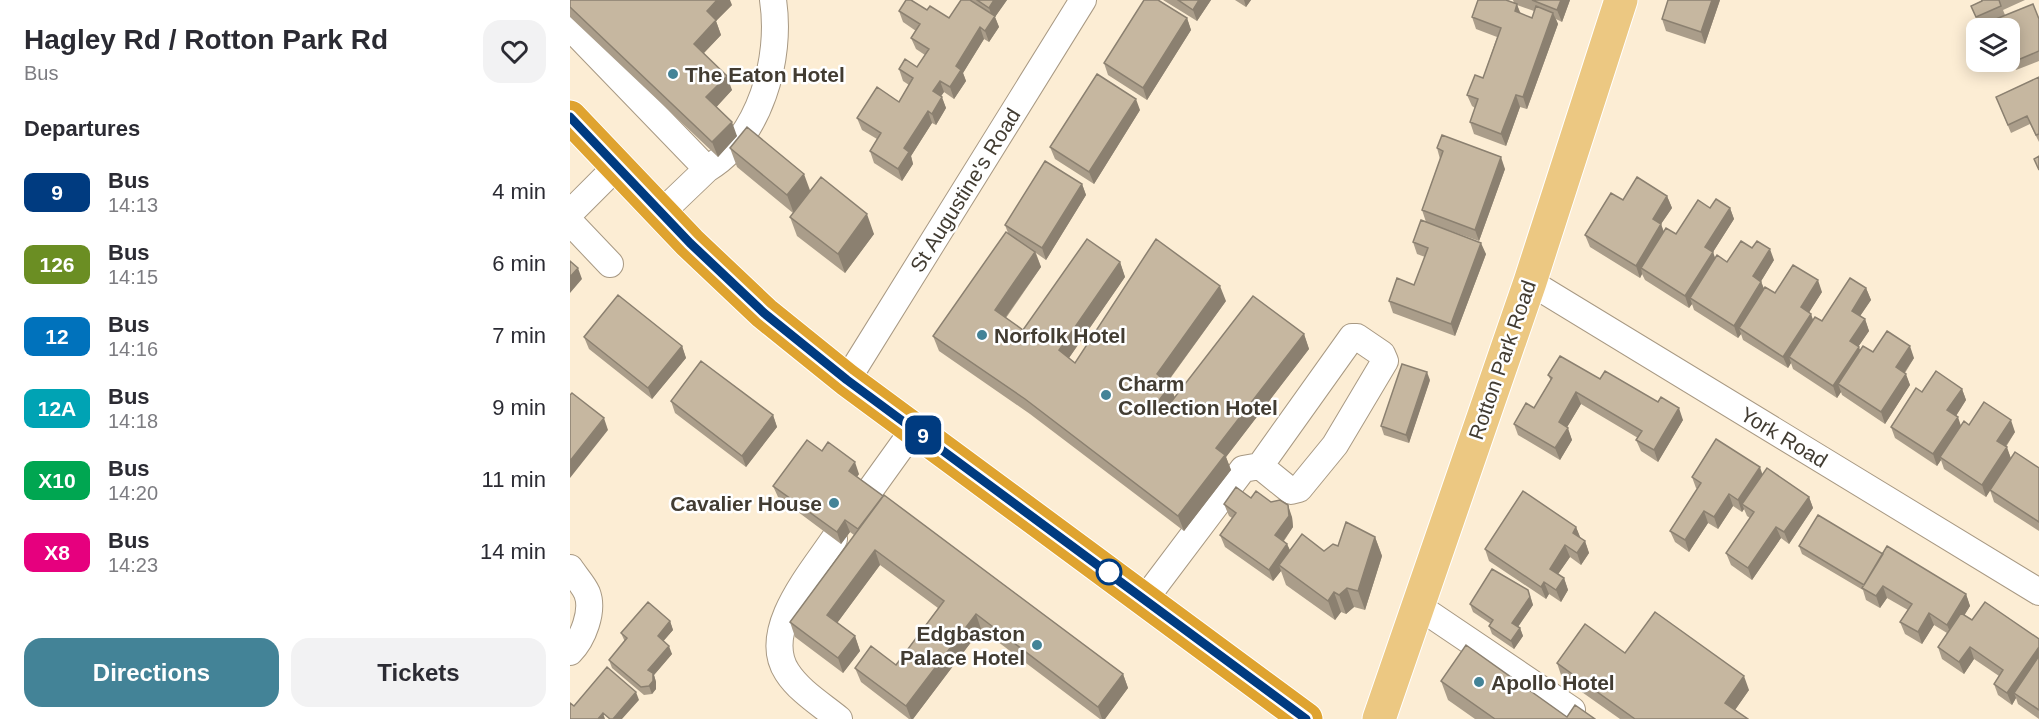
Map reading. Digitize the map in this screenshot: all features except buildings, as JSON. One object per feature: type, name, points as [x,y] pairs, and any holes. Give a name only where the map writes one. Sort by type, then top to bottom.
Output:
[{"type":"highway","points":[[570,117],[661,213],[764,313],[847,380],[1306,719]]},
{"type":"main road","name":"Rotton Park Road","points":[[1379,719],[1530,282],[1621,0]]},
{"type":"street","points":[[661,213],[707,169],[725,158],[742,139],[753,119],[776,48],[777,25],[773,0]]},
{"type":"street","name":"St Augustine's Road","points":[[847,380],[1083,0]]},
{"type":"street","points":[[570,27],[707,169]]},
{"type":"street","points":[[570,213],[617,166]]},
{"type":"street","points":[[570,222],[610,264]]},
{"type":"street","name":"York Road","points":[[1530,282],[2039,592]]},
{"type":"street","points":[[1145,600],[1243,469],[1260,466],[1352,337],[1357,337],[1382,354],[1385,362],[1335,445],[1299,489],[1291,491],[1260,466]]},
{"type":"street","points":[[868,493],[914,429]]},
{"type":"street","points":[[834,539],[796,595],[784,619],[779,649],[786,672],[839,719]]},
{"type":"street","points":[[570,568],[588,594],[588,619],[578,644],[570,652]]},
{"type":"street","points":[[1418,606],[1572,710]]},
{"type":"bus line","name":"9","points":[[570,117],[690,243],[764,313],[847,380],[1306,719]]},
{"type":"place","name":"The Eaton Hotel","points":[[673,74]]},
{"type":"place","name":"Norfolk Hotel","points":[[982,335]]},
{"type":"place","name":"Charm Collection Hotel","points":[[1106,395]]},
{"type":"place","name":"Cavalier House","points":[[834,503]]},
{"type":"place","name":"Edgbaston Palace Hotel","points":[[1037,645]]},
{"type":"place","name":"Apollo Hotel","points":[[1479,682]]}]
